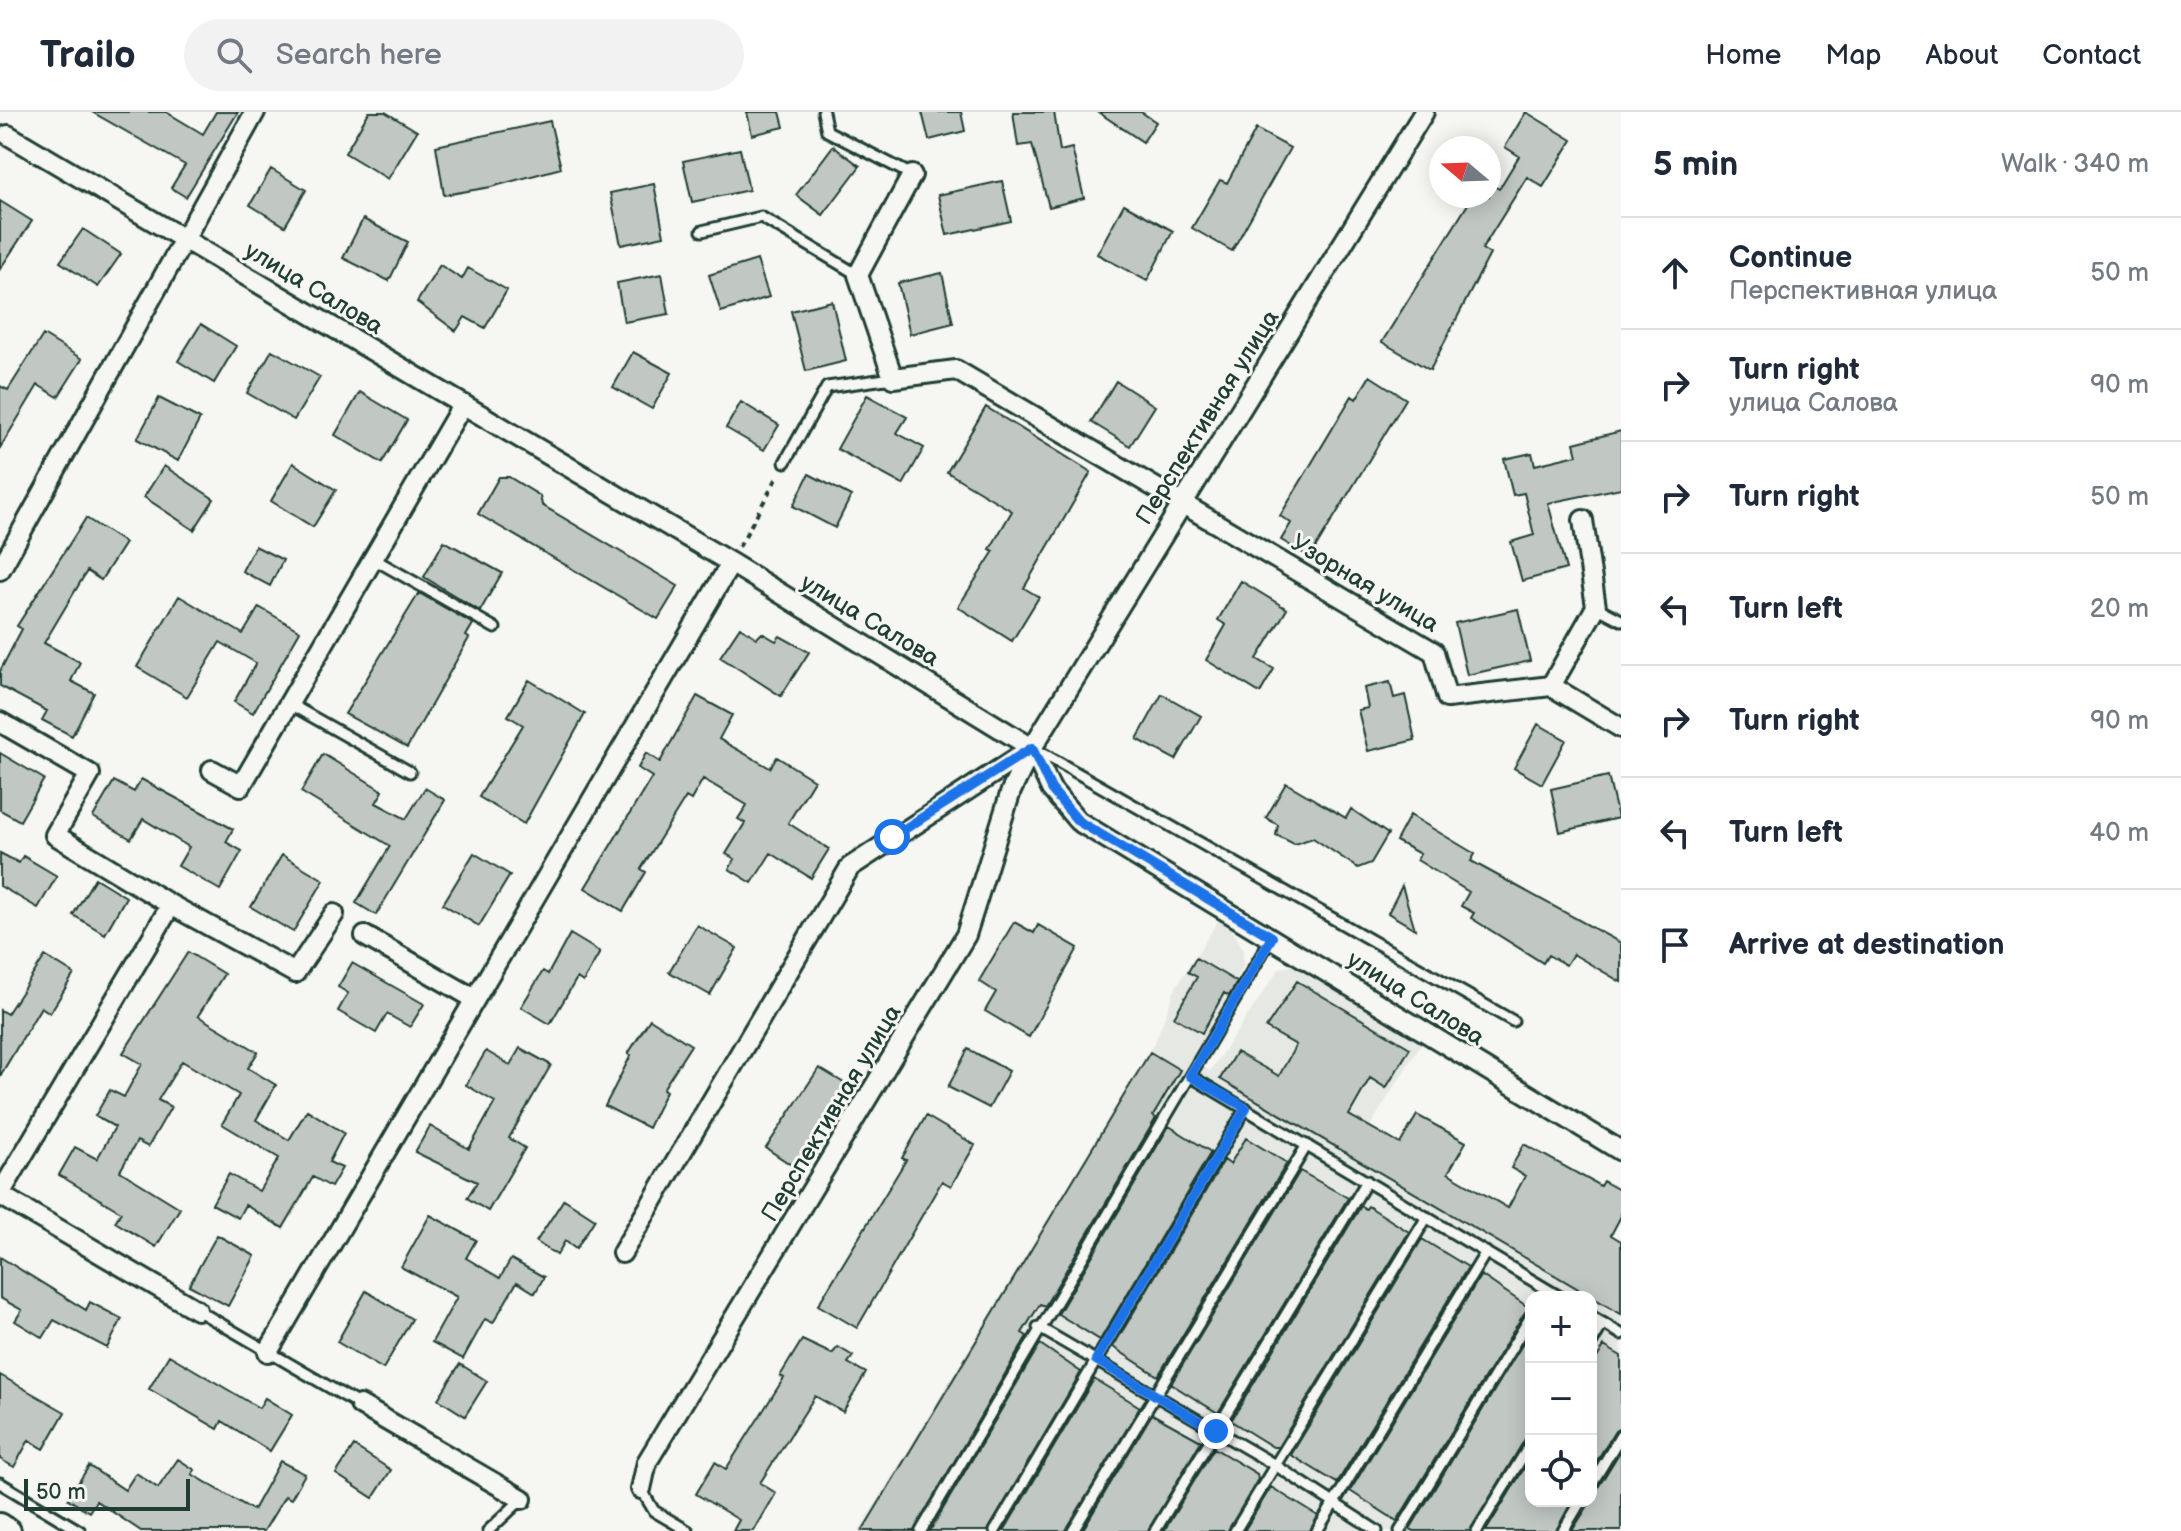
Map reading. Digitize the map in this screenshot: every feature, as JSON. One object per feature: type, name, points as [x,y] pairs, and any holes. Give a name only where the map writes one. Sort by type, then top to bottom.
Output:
[{"type":"street","points":[[0,570],[255,112]]},
{"type":"street","name":"Перспективная улица","points":[[641,1489],[647,1462],[966,935],[1011,791],[1032,748],[1424,112]]},
{"type":"street","name":"улица Салова","points":[[8,135],[731,563],[1032,748],[1051,789],[1078,821],[1621,1151]]},
{"type":"street","points":[[912,175],[858,275],[893,378],[956,370],[1182,502]]},
{"type":"street","points":[[212,770],[241,786],[463,404]]},
{"type":"street","name":"Узорная улица","points":[[1182,502],[1434,652],[1447,698],[1551,686]]},
{"type":"street","points":[[1583,520],[1596,607],[1551,686],[1621,728]]},
{"type":"street","points":[[268,1352],[731,563]]},
{"type":"street","points":[[0,722],[90,774],[55,835],[171,905],[295,973],[334,914]]},
{"type":"street","name":"Перспективная улица","points":[[622,1253],[850,867],[922,817],[1032,748]]},
{"type":"street","points":[[171,905],[0,1195],[197,1310]]},
{"type":"street","points":[[365,936],[475,999]]},
{"type":"street","points":[[360,1405],[522,1499]]},
{"type":"street","points":[[0,1525],[9,1531]]},
{"type":"lane","points":[[823,112],[827,131],[912,175]]},
{"type":"lane","points":[[702,231],[761,217],[858,275]]},
{"type":"lane","points":[[785,462],[827,387],[893,378]]},
{"type":"lane","points":[[372,558],[495,628]]},
{"type":"lane","points":[[1596,607],[1621,620]]},
{"type":"lane","points":[[288,703],[410,772]]},
{"type":"lane","points":[[1032,748],[1513,1021]]},
{"type":"lane","points":[[921,1531],[1038,1327],[1272,937]]},
{"type":"lane","points":[[1190,1076],[1486,1252],[1542,1291]]},
{"type":"lane","points":[[995,1531],[1246,1108]]},
{"type":"lane","points":[[1073,1531],[1307,1145]]},
{"type":"lane","points":[[1155,1531],[1367,1181]]},
{"type":"lane","points":[[1235,1531],[1427,1217]]},
{"type":"lane","points":[[1317,1531],[1486,1252]]},
{"type":"lane","points":[[197,1310],[360,1405]]},
{"type":"lane","points":[[1597,1320],[1621,1334]]},
{"type":"lane","points":[[1597,1334],[1603,1323]]},
{"type":"lane","points":[[1400,1531],[1525,1326]]},
{"type":"lane","points":[[1038,1327],[1275,1465],[1377,1531]]},
{"type":"lane","points":[[1597,1475],[1621,1435]]},
{"type":"lane","points":[[1477,1531],[1525,1453]]},
{"type":"lane","points":[[0,1483],[80,1531]]},
{"type":"lane","points":[[641,1489],[654,1511],[688,1531]]},
{"type":"lane","points":[[488,1531],[522,1499]]},
{"type":"lane","points":[[1563,1531],[1577,1507]]},
{"type":"path","points":[[731,563],[785,462]]},
{"type":"shaded area","points":[[1218,921],[1231,928],[1243,949],[1243,967],[1192,1061],[1210,1071],[1280,968],[1297,965],[1424,1039],[1370,1126],[1507,1208],[1513,1199],[1610,1259],[1621,1241],[1621,1531],[859,1531],[1156,1040],[1176,987]]},
{"type":"building","points":[[92,112],[166,112],[203,134],[216,112],[238,112],[186,197],[171,188],[185,165]]},
{"type":"building","points":[[369,112],[385,112],[417,131],[388,179],[345,153]]},
{"type":"building","points":[[747,112],[780,112],[784,127],[752,135]]},
{"type":"building","points":[[922,112],[961,112],[965,131],[929,140]]},
{"type":"building","points":[[1013,112],[1054,112],[1060,151],[1072,148],[1084,198],[1049,207],[1032,144],[1018,146]]},
{"type":"building","points":[[1098,112],[1141,112],[1156,122],[1143,142]]},
{"type":"building","points":[[1526,112],[1572,140],[1543,187],[1527,177],[1482,249],[1490,254],[1430,370],[1382,342],[1466,208],[1501,208],[1501,186],[1519,156],[1505,147]]},
{"type":"building","points":[[550,121],[561,168],[491,187],[444,195],[436,146]]},
{"type":"building","points":[[1256,129],[1290,148],[1232,251],[1192,228],[1220,180],[1227,183]]},
{"type":"building","points":[[833,146],[860,166],[823,215],[796,195]]},
{"type":"building","points":[[740,149],[749,190],[692,202],[683,161]]},
{"type":"building","points":[[271,169],[306,190],[285,226],[250,205]]},
{"type":"building","points":[[1002,181],[1011,221],[947,235],[938,195]]},
{"type":"building","points":[[654,184],[664,236],[621,245],[610,193]]},
{"type":"building","points":[[0,201],[32,221],[0,269]]},
{"type":"building","points":[[1124,204],[1173,231],[1147,281],[1097,254]]},
{"type":"building","points":[[363,219],[408,242],[389,281],[343,258]]},
{"type":"building","points":[[83,229],[121,254],[98,287],[60,262]]},
{"type":"building","points":[[757,260],[769,297],[721,312],[709,275]]},
{"type":"building","points":[[440,265],[462,279],[468,268],[507,290],[485,328],[465,317],[456,331],[417,302]]},
{"type":"building","points":[[942,273],[953,323],[910,334],[898,283]]},
{"type":"building","points":[[662,274],[669,314],[624,322],[617,283]]},
{"type":"building","points":[[832,301],[846,361],[806,371],[791,311]]},
{"type":"building","points":[[201,324],[236,346],[214,383],[178,361]]},
{"type":"building","points":[[43,335],[82,359],[58,397],[38,385],[0,448],[0,386],[8,390]]},
{"type":"building","points":[[272,350],[320,377],[294,420],[247,393]]},
{"type":"building","points":[[633,352],[672,373],[652,409],[613,387]]},
{"type":"building","points":[[1370,376],[1406,399],[1310,557],[1281,540],[1291,523],[1280,516],[1352,396],[1356,399]]},
{"type":"building","points":[[1116,381],[1155,406],[1130,446],[1091,422]]},
{"type":"building","points":[[360,392],[407,420],[382,463],[335,435]]},
{"type":"building","points":[[867,395],[907,417],[897,433],[924,448],[903,485],[837,449]]},
{"type":"building","points":[[159,398],[200,419],[178,461],[137,439]]},
{"type":"building","points":[[741,402],[779,425],[764,450],[726,428]]},
{"type":"building","points":[[986,407],[1091,472],[1024,588],[1039,597],[1012,641],[958,607],[994,551],[990,549],[1012,511],[947,472]]},
{"type":"building","points":[[1621,431],[1621,488],[1548,503],[1566,569],[1522,581],[1511,542],[1534,535],[1524,493],[1513,495],[1504,459],[1532,453],[1535,465],[1577,455],[1574,443]]},
{"type":"building","points":[[293,463],[336,490],[313,527],[271,501]]},
{"type":"building","points":[[164,466],[214,499],[194,530],[144,497]]},
{"type":"building","points":[[809,474],[851,496],[835,528],[793,506]]},
{"type":"building","points":[[499,477],[509,477],[540,496],[542,505],[678,586],[658,619],[478,514]]},
{"type":"building","points":[[86,518],[125,543],[101,580],[87,571],[44,643],[80,662],[71,681],[94,693],[72,736],[42,720],[47,711],[0,686],[0,671],[22,629],[17,626]]},
{"type":"building","points":[[444,541],[502,573],[480,611],[424,577]]},
{"type":"building","points":[[255,546],[283,560],[270,586],[242,571]]},
{"type":"building","points":[[1241,581],[1287,609],[1257,659],[1274,669],[1260,693],[1206,660],[1226,625],[1218,620]]},
{"type":"building","points":[[419,593],[473,624],[466,636],[469,638],[407,748],[345,714]]},
{"type":"building","points":[[179,596],[243,634],[259,607],[300,631],[253,713],[234,702],[256,663],[220,642],[187,697],[137,667]]},
{"type":"building","points":[[1518,609],[1530,661],[1467,675],[1455,623]]},
{"type":"building","points":[[740,627],[757,638],[762,633],[776,641],[780,636],[809,652],[781,696],[720,657]]},
{"type":"building","points":[[529,680],[585,714],[524,824],[479,797],[523,725],[508,716]]},
{"type":"building","points":[[1390,682],[1394,698],[1405,695],[1415,740],[1368,751],[1358,710],[1368,708],[1364,688]]},
{"type":"building","points":[[1162,694],[1201,716],[1176,760],[1137,739]]},
{"type":"building","points":[[697,696],[732,715],[719,739],[770,768],[777,757],[814,780],[788,823],[829,849],[811,878],[771,853],[752,883],[729,869],[735,859],[726,854],[745,823],[738,819],[747,805],[703,779],[691,800],[686,797],[641,869],[646,872],[623,911],[585,888],[652,777],[638,768],[646,753],[660,762]]},
{"type":"building","points":[[1538,724],[1566,740],[1542,784],[1514,768]]},
{"type":"building","points":[[0,753],[44,779],[20,821],[0,810]]},
{"type":"building","points":[[323,754],[383,791],[376,803],[406,819],[425,788],[445,800],[376,915],[356,903],[390,846],[301,792]]},
{"type":"building","points":[[1608,776],[1618,818],[1560,832],[1551,789]]},
{"type":"building","points":[[141,779],[233,829],[226,842],[242,851],[220,890],[178,866],[189,847],[143,819],[131,839],[93,817],[114,781],[134,792]]},
{"type":"building","points":[[1286,783],[1346,818],[1351,809],[1388,834],[1371,863],[1358,868],[1313,838],[1294,844],[1276,835],[1278,825],[1266,818]]},
{"type":"building","points":[[1410,815],[1475,854],[1471,861],[1621,943],[1621,982],[1573,954],[1566,965],[1548,955],[1543,963],[1471,918],[1474,913],[1461,906],[1469,892],[1417,860],[1420,854],[1396,841]]},
{"type":"building","points":[[0,853],[19,863],[23,856],[57,876],[38,908],[0,886]]},
{"type":"building","points":[[474,853],[510,875],[479,926],[443,904]]},
{"type":"building","points":[[282,855],[324,880],[293,932],[251,907]]},
{"type":"building","points":[[95,878],[126,897],[105,934],[73,915]]},
{"type":"building","points":[[1402,886],[1415,929],[1388,913]]},
{"type":"building","points":[[1014,922],[1034,933],[1038,925],[1078,948],[1029,1037],[985,1011],[996,992],[979,981]]},
{"type":"building","points":[[697,925],[737,948],[710,995],[669,972]]},
{"type":"building","points":[[570,934],[600,952],[583,982],[577,978],[550,1024],[521,1007],[543,971],[548,974]]},
{"type":"building","points":[[188,952],[224,974],[198,1016],[258,1052],[248,1068],[276,1085],[256,1120],[289,1140],[307,1110],[344,1133],[329,1162],[342,1168],[331,1187],[313,1177],[283,1228],[245,1205],[238,1218],[212,1204],[229,1174],[259,1191],[279,1158],[222,1124],[239,1095],[182,1061],[158,1100],[171,1107],[148,1147],[137,1141],[120,1171],[180,1208],[156,1247],[115,1222],[121,1212],[59,1175],[75,1147],[97,1159],[115,1127],[95,1116],[110,1090],[124,1097],[142,1064],[123,1053]]},
{"type":"building","points":[[45,956],[74,974],[50,1013],[41,1007],[0,1076],[0,1010],[7,1014]]},
{"type":"building","points":[[1196,958],[1237,982],[1229,996],[1224,993],[1202,1033],[1174,1017],[1197,977],[1188,972]]},
{"type":"building","points":[[352,963],[424,1004],[410,1027],[387,1014],[376,1033],[338,1011],[348,993],[338,987]]},
{"type":"building","points":[[1297,981],[1410,1048],[1386,1088],[1370,1078],[1349,1115],[1400,1144],[1417,1115],[1466,1142],[1448,1173],[1508,1208],[1525,1176],[1511,1168],[1524,1144],[1600,1186],[1603,1181],[1621,1191],[1621,1216],[1611,1235],[1621,1241],[1621,1314],[1597,1300],[1597,1291],[1582,1291],[1220,1079],[1236,1052],[1279,1076],[1296,1045],[1266,1028]]},
{"type":"building","points":[[650,1019],[691,1045],[663,1089],[666,1091],[648,1128],[605,1106],[631,1055],[628,1054]]},
{"type":"building","points":[[520,1048],[551,1065],[509,1138],[525,1148],[488,1211],[467,1198],[477,1182],[415,1152],[430,1126],[469,1149],[495,1102],[466,1085],[486,1051],[510,1065]]},
{"type":"building","points":[[968,1049],[1009,1071],[989,1108],[948,1087]]},
{"type":"building","points":[[1150,1052],[1180,1070],[1153,1116],[1156,1118],[1045,1306],[1040,1304],[1022,1333],[1027,1336],[914,1531],[862,1531]]},
{"type":"building","points":[[819,1068],[849,1086],[796,1168],[766,1148]]},
{"type":"building","points":[[926,1116],[975,1145],[951,1186],[942,1181],[857,1328],[818,1305],[906,1160],[902,1158]]},
{"type":"building","points":[[1169,1126],[1211,1152],[1100,1340],[1058,1314]]},
{"type":"building","points":[[1246,1138],[1287,1163],[1158,1376],[1113,1347],[1224,1160],[1230,1164]]},
{"type":"building","points":[[1300,1171],[1348,1198],[1218,1413],[1171,1384]]},
{"type":"building","points":[[564,1199],[595,1219],[576,1249],[565,1241],[557,1255],[536,1242]]},
{"type":"building","points":[[1361,1206],[1366,1209],[1368,1206],[1409,1232],[1278,1447],[1273,1447],[1231,1421]]},
{"type":"building","points":[[430,1215],[476,1240],[466,1258],[500,1278],[511,1259],[544,1277],[535,1293],[517,1282],[493,1323],[485,1319],[463,1359],[432,1342],[457,1297],[401,1267]]},
{"type":"building","points":[[217,1235],[255,1256],[228,1306],[189,1285]]},
{"type":"building","points":[[1422,1239],[1468,1267],[1337,1483],[1291,1455]]},
{"type":"building","points":[[0,1257],[86,1310],[90,1302],[122,1319],[107,1348],[54,1320],[43,1338],[15,1321],[22,1310],[0,1298]]},
{"type":"building","points":[[1481,1275],[1525,1305],[1525,1312],[1397,1521],[1350,1491]]},
{"type":"building","points":[[366,1291],[412,1319],[383,1369],[337,1342]]},
{"type":"building","points":[[802,1340],[832,1354],[838,1347],[853,1356],[848,1363],[866,1373],[843,1412],[815,1396],[760,1483],[776,1493],[754,1531],[733,1531],[739,1520],[696,1494],[715,1462],[726,1469],[784,1378],[780,1376]]},
{"type":"building","points":[[1525,1340],[1525,1439],[1470,1531],[1410,1529]]},
{"type":"building","points":[[1040,1344],[1081,1372],[988,1531],[930,1531]]},
{"type":"building","points":[[1604,1346],[1621,1356],[1621,1428],[1615,1431],[1597,1460],[1597,1363]]},
{"type":"building","points":[[169,1355],[259,1408],[265,1398],[292,1415],[270,1451],[222,1421],[218,1429],[149,1389]]},
{"type":"building","points":[[460,1364],[487,1381],[465,1416],[438,1399]]},
{"type":"building","points":[[0,1375],[65,1412],[44,1449],[29,1440],[14,1467],[0,1459]]},
{"type":"building","points":[[1094,1379],[1140,1407],[1066,1531],[1004,1531]]},
{"type":"building","points":[[1152,1414],[1201,1441],[1148,1531],[1082,1531]]},
{"type":"building","points":[[354,1446],[391,1470],[373,1498],[336,1474]]},
{"type":"building","points":[[1214,1448],[1257,1474],[1258,1479],[1228,1531],[1164,1531]]},
{"type":"building","points":[[1621,1450],[1621,1531],[1572,1531],[1587,1507],[1597,1507],[1597,1489]]},
{"type":"building","points":[[178,1459],[195,1470],[192,1474],[253,1510],[280,1461],[305,1474],[291,1499],[285,1496],[264,1531],[141,1531],[96,1501],[89,1512],[68,1499],[89,1466],[125,1490],[136,1473],[158,1488]]},
{"type":"building","points":[[1525,1467],[1525,1507],[1569,1507],[1556,1531],[1486,1531]]},
{"type":"building","points":[[1271,1487],[1318,1516],[1310,1531],[1244,1531]]},
{"type":"route","points":[[892,837],[1032,748],[1051,789],[1078,821],[1272,937],[1190,1076],[1246,1108],[1096,1360],[1216,1431]]}]
